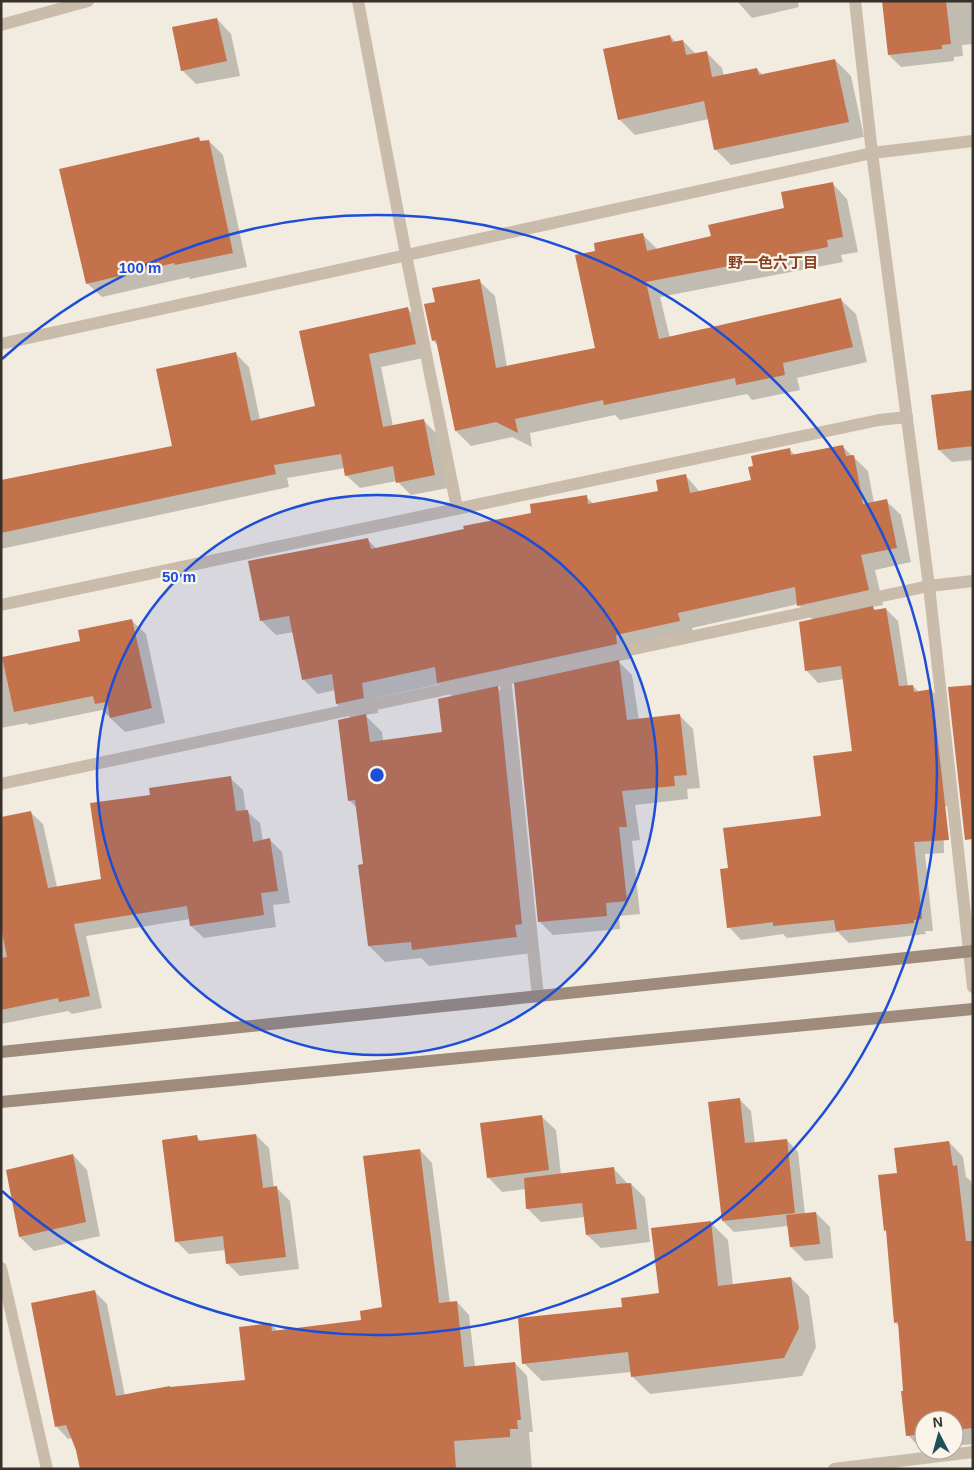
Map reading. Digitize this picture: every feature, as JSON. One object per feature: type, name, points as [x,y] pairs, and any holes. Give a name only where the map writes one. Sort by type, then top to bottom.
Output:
[{"type":"street","points":[[1,25],[88,1]]},
{"type":"street","points":[[358,1],[406,255],[457,508]]},
{"type":"street","points":[[855,1],[872,153],[929,586],[971,952],[973,988]]},
{"type":"street","points":[[1,344],[872,153],[973,141]]},
{"type":"street","points":[[1,605],[879,420],[907,417]]},
{"type":"street","points":[[1,784],[929,586],[973,580]]},
{"type":"street","points":[[505,676],[538,996]]},
{"type":"street","points":[[1,1052],[971,952]]},
{"type":"street","points":[[1,1102],[973,1009]]},
{"type":"street","points":[[1,1268],[47,1469]]},
{"type":"street","points":[[834,1469],[973,1452]]},
{"type":"building","points":[[882,1],[946,1],[951,44],[942,45],[942,49],[888,55]]},
{"type":"building","points":[[217,18],[227,61],[181,71],[172,27]]},
{"type":"building","points":[[670,35],[672,42],[683,40],[686,55],[707,51],[712,77],[757,68],[759,75],[835,59],[849,122],[714,150],[704,101],[618,120],[603,49]]},
{"type":"building","points":[[199,137],[200,141],[209,140],[233,253],[175,265],[174,263],[86,284],[59,169]]},
{"type":"building","points":[[833,182],[843,237],[827,240],[828,247],[646,282],[659,339],[841,298],[853,347],[783,363],[785,375],[736,385],[735,378],[604,405],[603,400],[515,419],[518,433],[496,422],[455,431],[436,340],[432,341],[424,304],[435,302],[432,288],[480,279],[496,368],[595,348],[575,255],[595,251],[594,243],[643,233],[647,251],[711,236],[708,225],[784,208],[781,192]]},
{"type":"building","points":[[408,307],[416,344],[369,354],[383,427],[424,419],[435,475],[396,483],[393,466],[345,476],[341,454],[274,465],[276,474],[1,533],[1,480],[172,446],[156,369],[236,352],[251,421],[315,406],[299,331]]},
{"type":"building","points":[[973,390],[973,446],[938,450],[931,395]]},
{"type":"building","points":[[843,445],[846,456],[854,455],[863,504],[887,499],[897,548],[861,555],[869,590],[797,606],[795,587],[678,613],[680,621],[616,635],[617,644],[437,683],[435,667],[362,683],[364,698],[336,704],[332,674],[302,680],[289,616],[260,621],[248,561],[368,538],[371,549],[464,529],[463,526],[531,513],[530,504],[587,495],[588,504],[658,491],[656,480],[686,474],[690,493],[751,480],[748,467],[753,466],[751,456],[790,448],[791,455]]},
{"type":"building","points":[[873,606],[874,610],[886,608],[899,686],[913,685],[914,692],[932,689],[949,840],[914,842],[922,919],[914,920],[914,923],[836,931],[834,920],[773,926],[773,922],[727,928],[720,869],[728,868],[723,828],[821,816],[813,756],[852,751],[841,666],[805,671],[799,622]]},
{"type":"building","points":[[132,619],[152,708],[110,718],[107,702],[95,704],[93,696],[14,712],[2,657],[80,641],[78,630]]},
{"type":"building","points":[[619,660],[627,720],[680,714],[687,775],[674,776],[675,786],[622,791],[627,827],[619,827],[627,901],[606,903],[607,916],[538,922],[514,683]]},
{"type":"building","points":[[973,685],[973,839],[965,840],[948,687]]},
{"type":"building","points":[[498,686],[522,924],[515,925],[517,937],[412,950],[411,942],[368,946],[358,865],[363,864],[355,800],[348,801],[338,720],[366,714],[370,742],[442,732],[438,699]]},
{"type":"building","points":[[231,776],[236,811],[248,810],[253,842],[270,838],[278,891],[261,893],[264,915],[190,926],[187,906],[74,924],[90,996],[59,1002],[58,998],[1,1010],[1,958],[7,957],[1,927],[1,817],[31,811],[48,888],[101,879],[90,803],[150,795],[149,788]]},
{"type":"building","points":[[740,1098],[745,1143],[787,1139],[795,1213],[722,1221],[708,1102]]},
{"type":"building","points":[[542,1115],[549,1170],[487,1178],[480,1123]]},
{"type":"building","points":[[256,1134],[263,1188],[277,1186],[286,1257],[226,1264],[223,1236],[175,1242],[162,1140],[197,1135],[198,1141]]},
{"type":"building","points":[[949,1141],[953,1166],[957,1165],[966,1241],[973,1241],[973,1428],[964,1429],[964,1410],[914,1410],[914,1435],[906,1436],[901,1391],[903,1391],[898,1322],[894,1323],[886,1230],[884,1231],[878,1175],[897,1173],[894,1148]]},
{"type":"building","points":[[420,1149],[439,1303],[457,1301],[464,1367],[515,1362],[521,1420],[517,1420],[518,1429],[510,1429],[510,1437],[454,1441],[456,1469],[80,1469],[76,1450],[66,1425],[55,1427],[31,1303],[95,1290],[116,1396],[170,1386],[245,1380],[239,1327],[271,1323],[272,1331],[361,1320],[360,1311],[382,1307],[363,1156]]},
{"type":"building","points":[[73,1154],[86,1222],[19,1237],[6,1170]]},
{"type":"building","points":[[614,1167],[616,1184],[631,1183],[637,1229],[586,1235],[582,1203],[526,1209],[524,1178]]},
{"type":"building","points":[[816,1212],[820,1244],[790,1247],[786,1215]]},
{"type":"building","points":[[711,1221],[718,1286],[791,1277],[799,1328],[784,1358],[631,1377],[628,1352],[522,1364],[518,1318],[622,1307],[621,1298],[659,1293],[651,1228]]},
{"type":"district","name":"野一色六丁目","points":[[773,263]]}]
